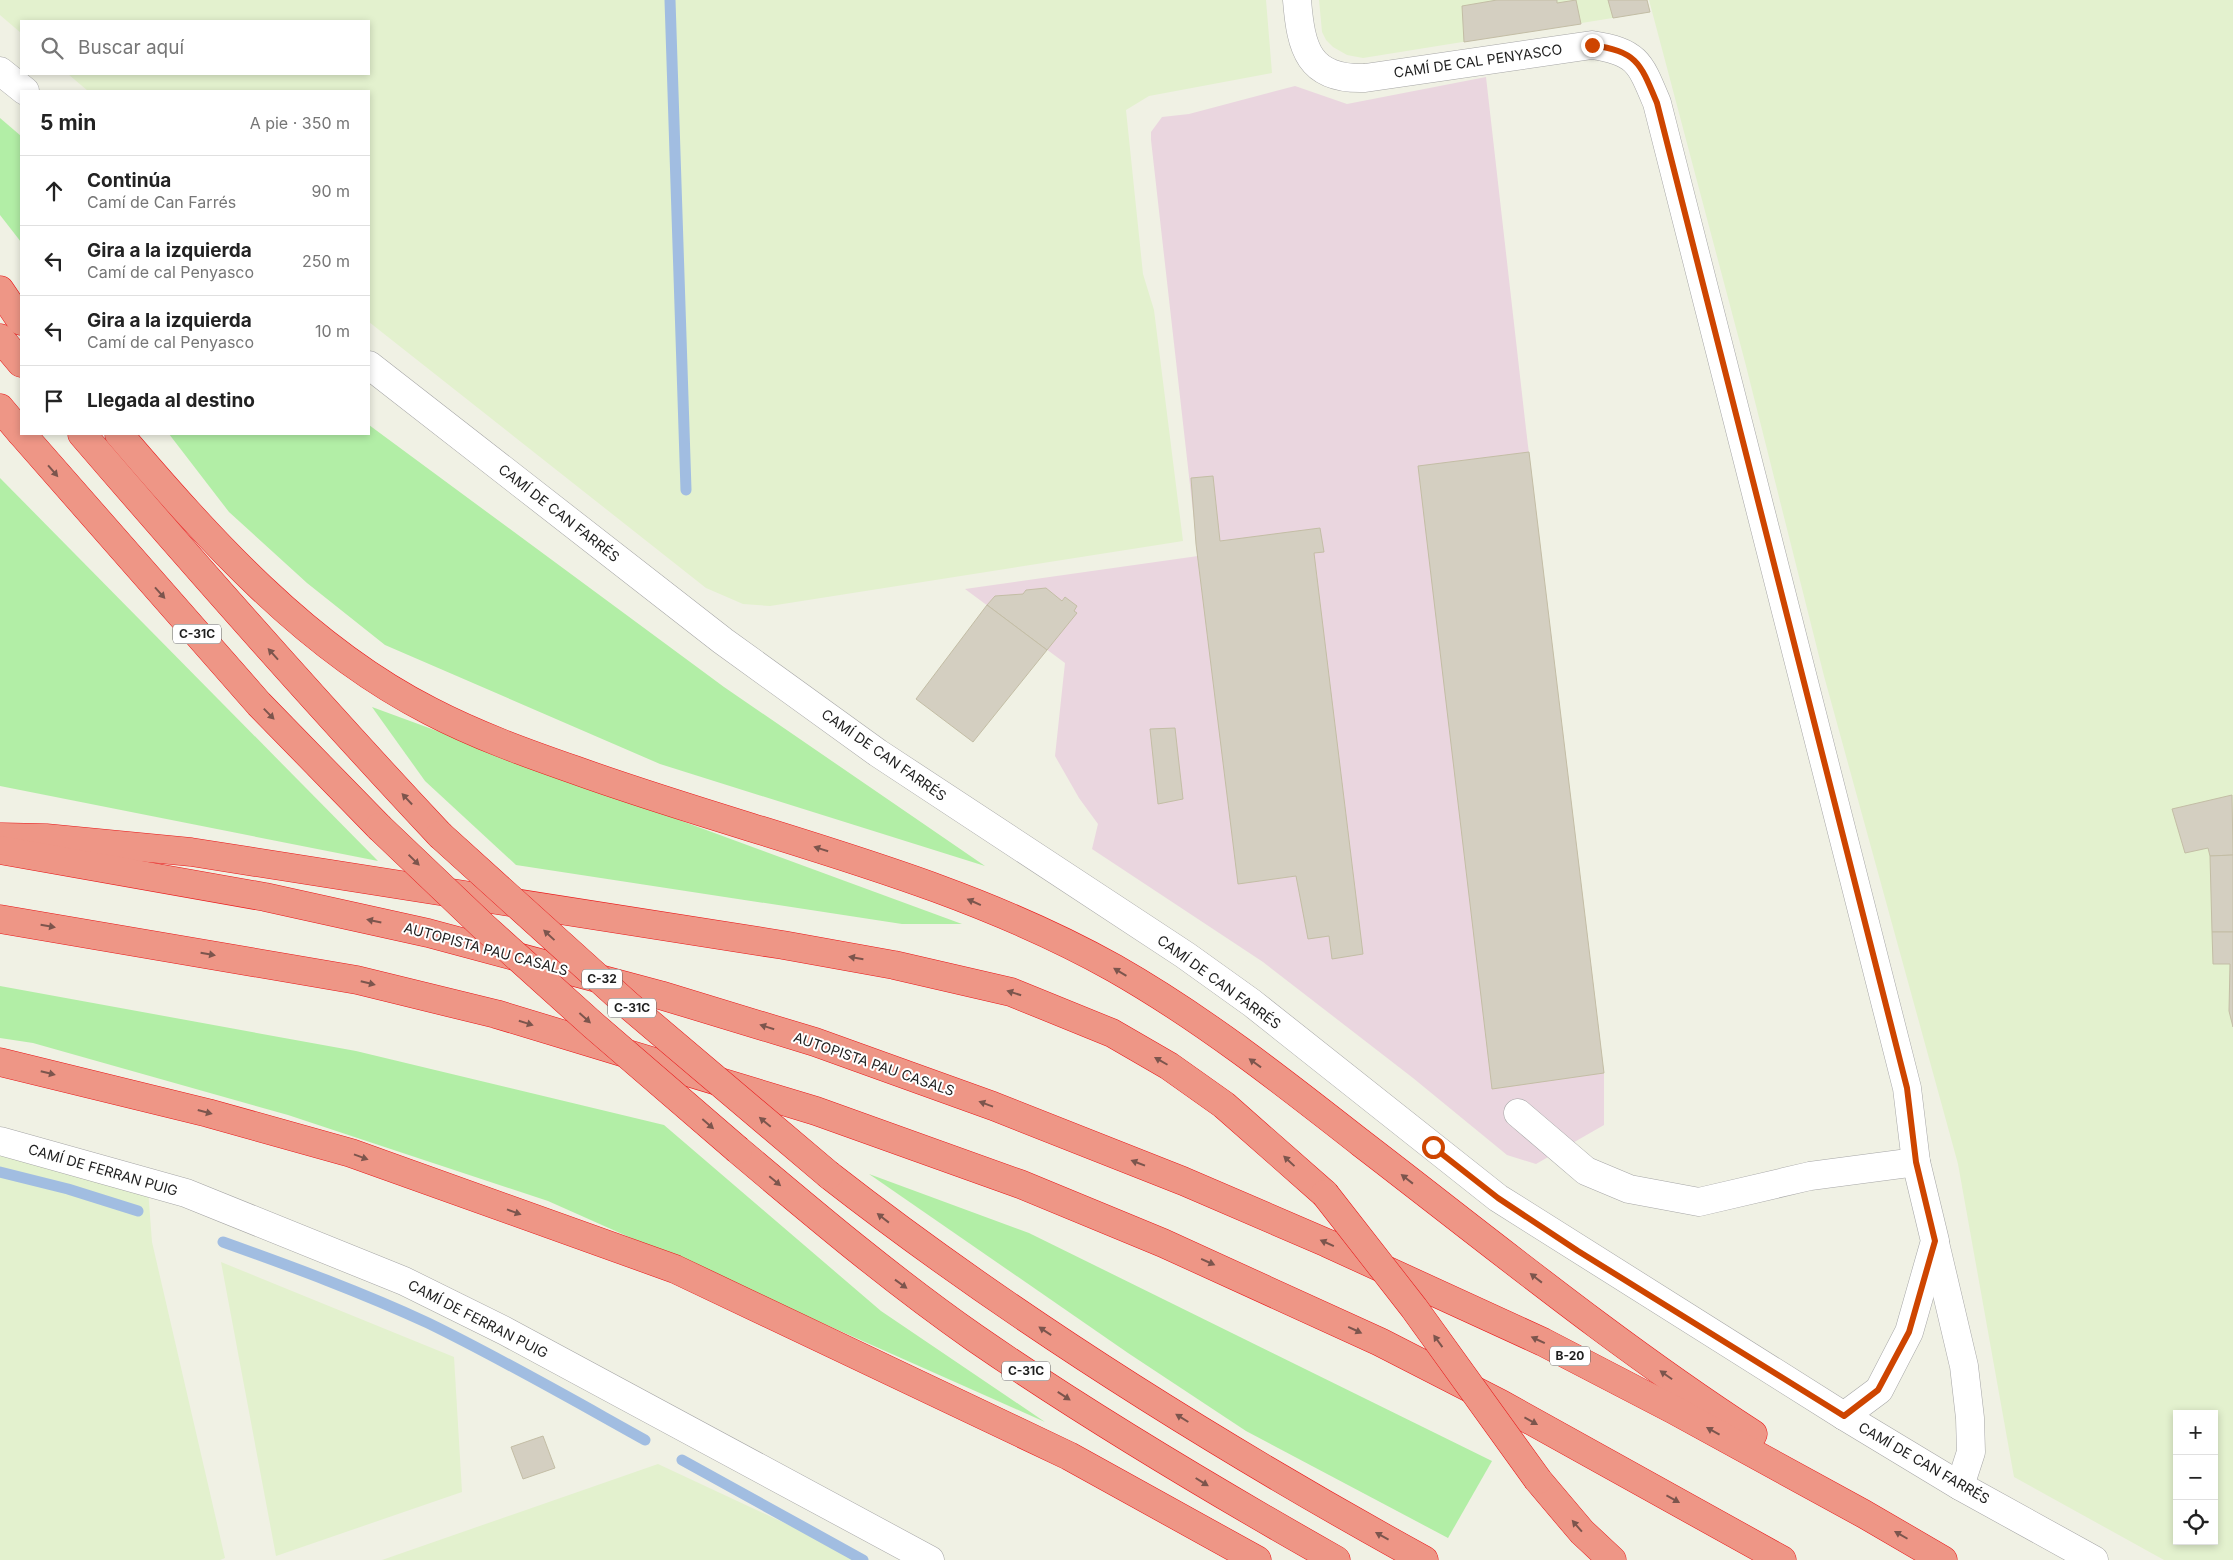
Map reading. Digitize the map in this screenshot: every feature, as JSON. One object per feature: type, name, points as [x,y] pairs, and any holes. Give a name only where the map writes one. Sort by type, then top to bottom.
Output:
[{"type":"highway","points":[[0,290],[20,320]]},
{"type":"highway","points":[[0,338],[20,362]]},
{"type":"highway","name":"C-31C","points":[[0,408],[20,433]]},
{"type":"highway","name":"C-31C","points":[[22,435],[259,704],[379,827],[586,1018],[738,1150],[864,1256],[975,1338],[1233,1501],[1336,1560]]},
{"type":"highway","name":"C-31C","points":[[83,435],[223,599],[331,719],[440,834],[627,1004],[829,1176],[913,1241],[1086,1358],[1292,1485],[1424,1560]]},
{"type":"highway","points":[[108,435],[223,599]]},
{"type":"highway","points":[[120,435],[180,505],[260,586],[316,635],[372,677],[429,711],[512,748],[616,785],[957,894],[1053,937],[1115,969],[1199,1021],[1303,1097],[1594,1324],[1715,1410],[1802,1466],[1864,1514]]},
{"type":"highway","points":[[0,837],[46,838],[210,856],[783,945],[894,966],[1010,992],[1112,1033],[1169,1066],[1224,1104],[1325,1194],[1414,1308],[1538,1480],[1582,1532],[1612,1560]]},
{"type":"highway","name":"AUTOPISTA PAU CASALS","points":[[0,850],[265,897],[428,933],[660,995],[815,1042],[993,1106],[1183,1180]]},
{"type":"highway","points":[[0,918],[357,980],[496,1014],[816,1111],[1020,1184],[1163,1243],[1380,1342],[1501,1404],[1782,1560]]},
{"type":"highway","points":[[0,1062],[208,1113],[351,1153],[675,1269],[1069,1456],[1257,1560]]},
{"type":"highway","name":"B-20","points":[[1183,1180],[1327,1243],[1543,1342],[1674,1410],[1864,1514],[1943,1560]]},
{"type":"street","name":"CAMÍ DE CAL PENYASCO","points":[[1296,0],[1299,31],[1305,50],[1312,62],[1344,79],[1364,78],[1592,45],[1615,48],[1630,55],[1644,71],[1657,103],[1907,1088],[1916,1162],[1935,1241],[1909,1332],[1878,1390],[1844,1416]]},
{"type":"street","points":[[0,71],[24,90]]},
{"type":"street","name":"CAMÍ DE CAN FARRÉS","points":[[370,366],[724,641],[878,753],[1169,944],[1244,997],[1498,1198],[1578,1251],[1844,1416],[1960,1486],[2094,1560]]},
{"type":"street","points":[[1518,1113],[1586,1171],[1629,1188],[1699,1202],[1810,1176],[1916,1162]]},
{"type":"street","name":"CAMÍ DE FERRAN PUIG","points":[[0,1141],[186,1193],[404,1281],[505,1331],[930,1560]]},
{"type":"street","points":[[1935,1241],[1964,1366],[1970,1418],[1971,1452],[1960,1486]]},
{"type":"shaded area","points":[[1486,77],[1526,429],[1604,1073],[1604,1125],[1536,1164],[1507,1155],[1413,1078],[1263,962],[1092,849],[1098,824],[1079,798],[1055,756],[1065,663],[965,589],[1198,556],[1151,140],[1151,132],[1162,117],[1189,114],[1295,86],[1347,104]]},
{"type":"green space","points":[[0,0],[1266,0],[1272,73],[1149,96],[1126,110],[1143,274],[1154,310],[1183,541],[770,606],[743,604],[706,588],[370,323],[370,90],[87,90],[69,75],[370,75],[370,20],[20,20],[20,32],[0,15]]},
{"type":"green space","points":[[1319,0],[1647,0],[1650,12],[1363,58],[1347,55],[1333,47],[1326,40],[1322,32]]},
{"type":"green space","points":[[1649,0],[2233,0],[2233,1560],[2164,1560],[2014,1477],[1958,1164],[1824,676],[1745,362]]},
{"type":"green space","points":[[0,118],[20,135],[20,241],[0,215]]},
{"type":"green space","points":[[370,426],[724,687],[985,866],[660,764],[385,645],[307,583],[229,512],[170,435],[370,435]]},
{"type":"green space","points":[[0,478],[378,861],[0,786]]},
{"type":"green space","points":[[372,707],[962,924],[902,924],[516,865],[425,781]]},
{"type":"green space","points":[[0,986],[356,1051],[664,1125],[881,1311],[1045,1422],[548,1201],[288,1115],[33,1043],[0,1038]]},
{"type":"green space","points":[[0,1154],[147,1176],[152,1242],[225,1558],[220,1560],[0,1560]]},
{"type":"green space","points":[[869,1174],[1029,1233],[1492,1461],[1448,1538],[1246,1431],[1128,1353]]},
{"type":"green space","points":[[221,1262],[454,1357],[462,1492],[276,1556]]},
{"type":"green space","points":[[658,1464],[864,1560],[382,1560]]},
{"type":"building","points":[[1497,0],[1557,0],[1557,3],[1576,0],[1581,24],[1464,42],[1462,6]]},
{"type":"building","points":[[1608,0],[1647,0],[1650,12],[1613,18]]},
{"type":"building","points":[[1529,452],[1604,1073],[1492,1089],[1418,466]]},
{"type":"building","points":[[1213,476],[1220,541],[1320,528],[1324,552],[1314,553],[1363,954],[1332,959],[1329,936],[1308,939],[1296,876],[1238,884],[1196,544],[1191,478]]},
{"type":"building","points":[[1046,588],[1062,601],[1065,597],[1077,606],[1074,611],[1077,613],[1047,650],[987,605],[995,596],[1023,594],[1026,590]]},
{"type":"building","points":[[987,605],[1047,650],[973,742],[916,699]]},
{"type":"building","points":[[1175,728],[1183,799],[1158,804],[1150,729]]},
{"type":"building","points":[[2232,795],[2233,855],[2210,856],[2208,848],[2185,853],[2172,809]]},
{"type":"building","points":[[2233,855],[2233,932],[2212,932],[2210,856]]},
{"type":"building","points":[[2212,932],[2233,932],[2233,1027],[2229,1011],[2230,964],[2213,964]]},
{"type":"building","points":[[543,1436],[555,1468],[523,1479],[511,1447]]},
{"type":"waterway","points":[[670,0],[686,490]]},
{"type":"waterway","points":[[0,1172],[68,1189],[138,1211]]},
{"type":"waterway","points":[[223,1242],[327,1280],[428,1323],[510,1365],[645,1440]]},
{"type":"waterway","points":[[682,1460],[863,1560]]},
{"type":"route","points":[[1433,1147],[1498,1198],[1578,1251],[1844,1416],[1878,1390],[1909,1332],[1935,1241],[1916,1162],[1907,1088],[1657,103],[1644,71],[1630,55],[1615,48],[1592,45]]}]
